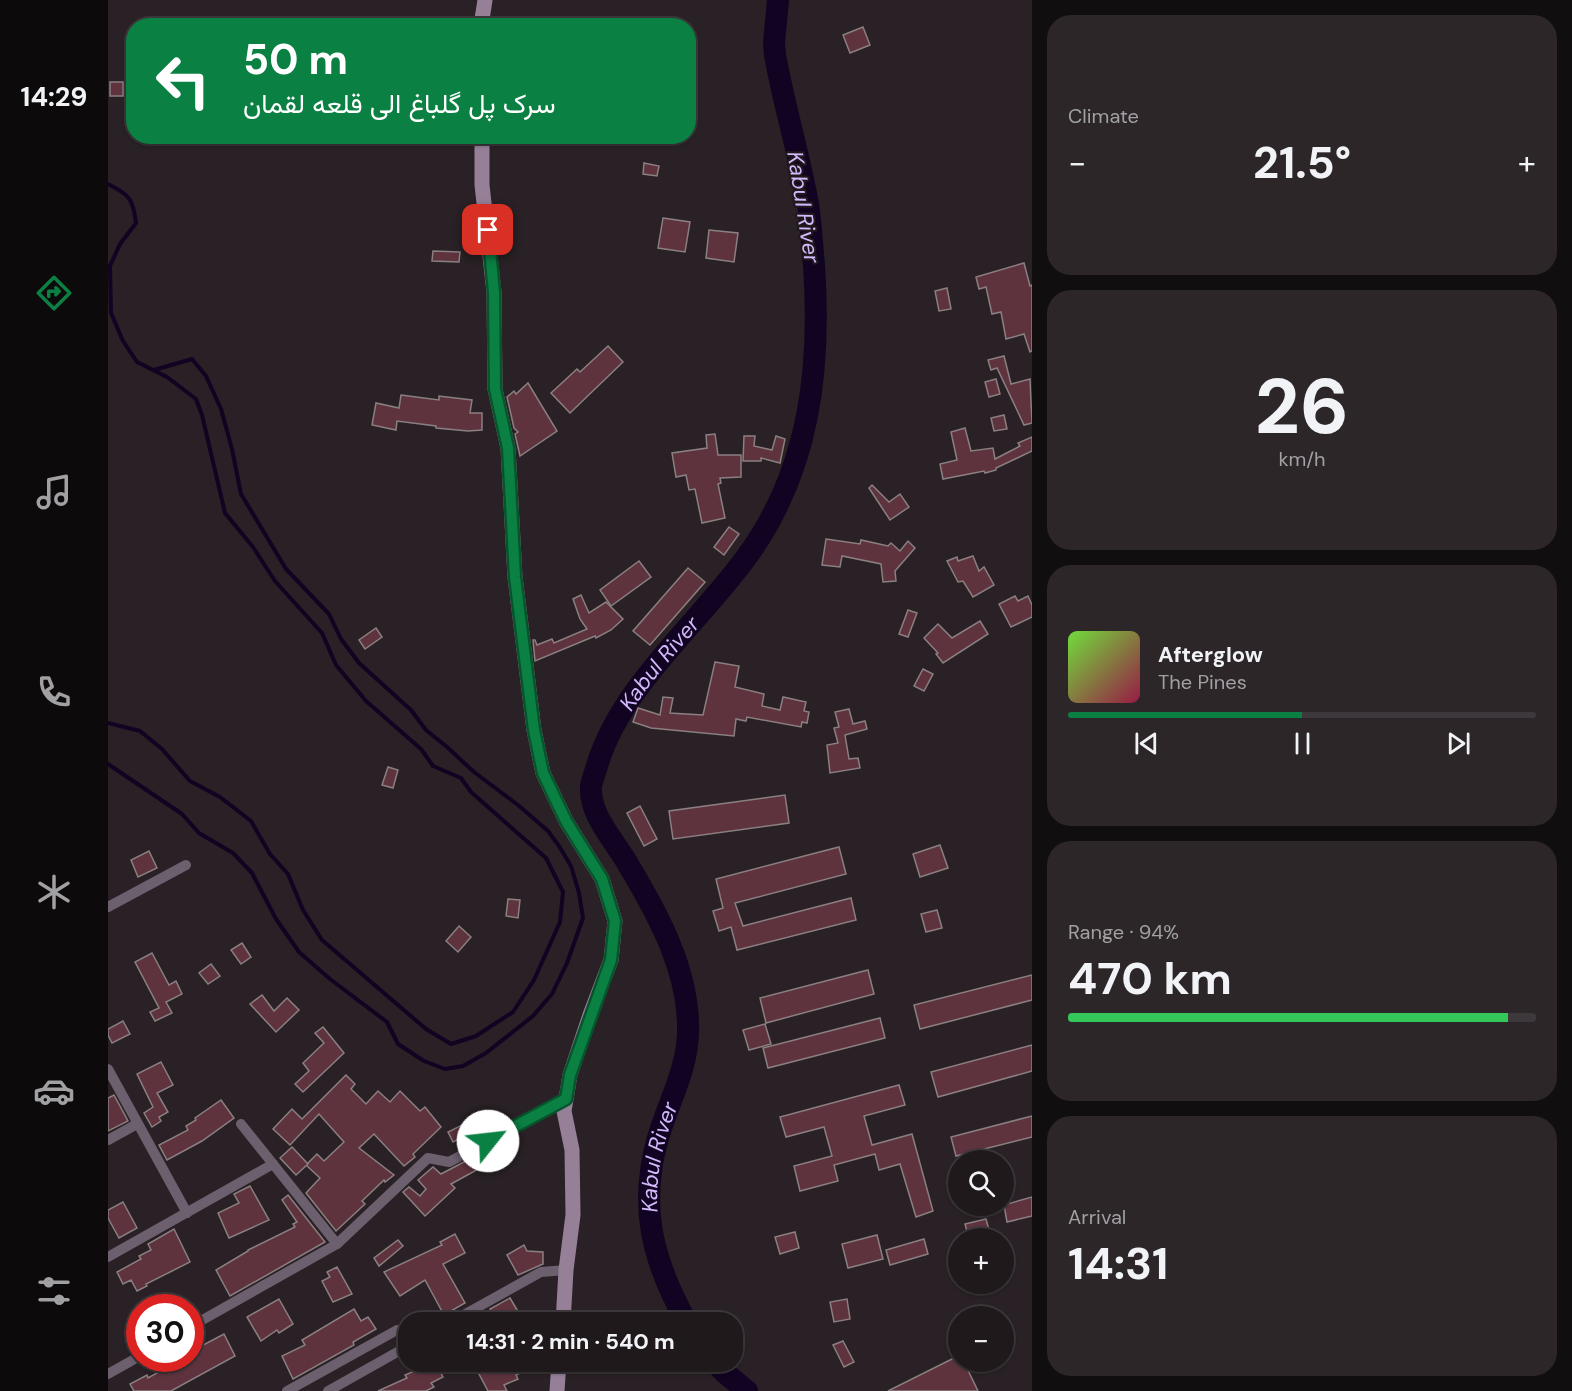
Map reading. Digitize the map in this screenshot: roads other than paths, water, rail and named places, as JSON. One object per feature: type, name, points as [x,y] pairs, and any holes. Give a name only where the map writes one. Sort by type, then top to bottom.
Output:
[{"type":"street","points":[[482,18],[485,0]]},
{"type":"street","points":[[482,144],[483,185],[494,292],[495,389],[508,448],[515,577],[534,730],[543,773],[566,821],[602,879],[615,921],[611,960],[570,1075],[564,1111],[572,1150],[573,1215],[564,1312]]},
{"type":"street","points":[[108,907],[186,865]]},
{"type":"street","points":[[108,1069],[187,1213]]},
{"type":"street","points":[[204,1319],[337,1244],[428,1158],[449,1162],[566,1099]]},
{"type":"street","points":[[108,1140],[137,1124]]},
{"type":"street","points":[[242,1124],[337,1244]]},
{"type":"street","points":[[108,1257],[273,1164]]},
{"type":"street","points":[[469,1312],[541,1272],[566,1270]]},
{"type":"street","points":[[287,1391],[398,1330]]},
{"type":"street","points":[[328,1391],[398,1352]]},
{"type":"street","points":[[108,1374],[126,1364]]},
{"type":"street","points":[[556,1391],[558,1372]]},
{"type":"waterway","name":"Kabul River","points":[[681,1312],[665,1278],[652,1234],[649,1187],[658,1138],[681,1074],[687,1047],[687,1011],[684,989],[671,946],[661,925],[594,808],[591,786],[608,737],[642,682],[729,580],[769,522],[798,453],[807,416],[813,379],[815,342],[814,265],[808,204],[775,55],[778,0]]},
{"type":"waterway","points":[[108,184],[121,191],[132,203],[136,223],[120,244],[110,266],[111,313],[123,341],[137,362],[167,377],[196,399],[202,415],[225,513],[253,547],[275,581],[322,633],[336,665],[366,701],[421,749],[433,766],[461,778],[471,792],[546,858],[563,892],[560,922],[534,980],[513,1012],[476,1036],[451,1044],[426,1029],[322,940],[303,910],[288,874],[270,854],[251,821],[220,797],[190,781],[162,749],[140,731],[108,723]]},
{"type":"waterway","points":[[108,764],[182,814],[199,833],[233,853],[252,873],[276,919],[299,952],[330,979],[387,1022],[398,1044],[424,1061],[445,1069],[463,1066],[486,1053],[533,1016],[552,994],[567,963],[583,918],[571,866],[559,846],[548,831],[426,730],[411,710],[359,663],[341,639],[329,614],[286,569],[241,494],[221,409],[206,376],[192,359],[154,370]]},
{"type":"waterway","name":"Kabul River","points":[[724,1372],[747,1391]]}]
